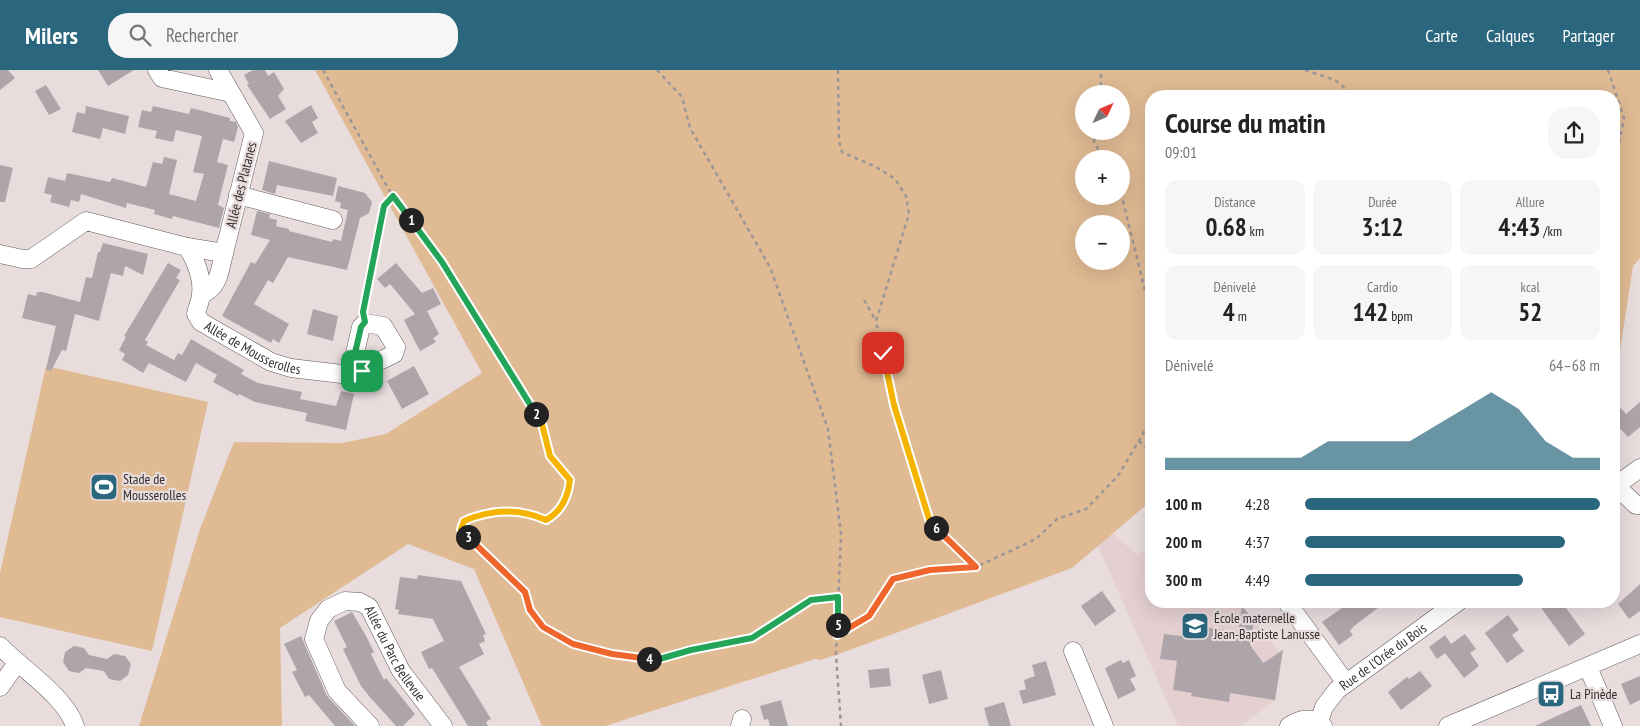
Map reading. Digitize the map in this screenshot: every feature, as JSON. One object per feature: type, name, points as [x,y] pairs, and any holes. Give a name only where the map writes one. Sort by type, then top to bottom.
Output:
[{"type":"street","points":[[158,70],[162,78],[231,92]]},
{"type":"street","name":"Allée des Platanes","points":[[202,294],[209,291],[217,282],[254,133],[218,70]]},
{"type":"street","points":[[238,195],[334,220]]},
{"type":"street","points":[[0,254],[23,259],[32,258],[86,221],[187,247],[224,253]]},
{"type":"street","name":"Allée de Mousserolles","points":[[187,247],[194,258],[202,294],[196,314],[201,322],[272,362],[291,368],[350,375]]},
{"type":"street","points":[[365,322],[383,326],[396,347],[394,354],[350,375],[361,327],[365,322]]},
{"type":"street","points":[[1620,483],[1640,468]]},
{"type":"street","points":[[1620,491],[1636,505],[1640,505]]},
{"type":"street","name":"Allée du Parc Bellevue","points":[[370,726],[337,691],[314,639],[319,620],[328,609],[345,601],[360,602],[370,607],[401,671],[443,726]]},
{"type":"street","points":[[1291,608],[1346,683]]},
{"type":"street","name":"Rue de l'Orée du Bois","points":[[1321,724],[1324,707],[1346,683],[1449,608]]},
{"type":"street","points":[[1448,726],[1640,644]]},
{"type":"street","points":[[0,646],[66,708],[75,726]]},
{"type":"street","points":[[1073,651],[1104,726]]},
{"type":"street","points":[[0,687],[17,663]]},
{"type":"street","points":[[1588,667],[1613,726]]},
{"type":"street","points":[[1289,726],[1302,719],[1321,724]]},
{"type":"path","points":[[324,70],[393,196],[442,262],[542,424],[550,456],[570,480],[569,492],[557,515],[546,520],[528,512],[490,513],[464,521],[461,529],[525,592],[530,610],[543,627],[573,644],[612,654],[656,660],[691,650],[752,638],[811,600],[838,597]]},
{"type":"path","points":[[657,70],[682,98],[690,128],[770,267],[828,429],[841,534],[836,655],[841,726]]},
{"type":"path","points":[[838,70],[838,142],[842,152],[876,167],[895,179],[906,196],[909,214],[876,321]]},
{"type":"path","points":[[1100,85],[1101,70]]},
{"type":"path","points":[[1305,70],[1335,80],[1347,90]]},
{"type":"path","points":[[1608,70],[1615,90]]},
{"type":"path","points":[[1620,106],[1624,118],[1620,139]]},
{"type":"path","points":[[365,322],[363,312],[384,206],[393,196]]},
{"type":"path","points":[[1124,205],[1145,291]]},
{"type":"path","points":[[864,300],[876,321],[894,405],[930,522],[976,567]]},
{"type":"path","points":[[837,635],[869,616],[893,579],[930,570],[976,567],[1036,539],[1057,519],[1086,509],[1118,476],[1145,430]]},
{"type":"path","points":[[1139,441],[1145,447]]},
{"type":"shaded area","points":[[315,70],[1640,70],[1640,258],[1633,266],[1620,350],[1620,90],[1145,90],[1145,506],[1072,568],[836,655],[820,660],[815,659],[605,726],[542,726],[474,569],[408,544],[280,628],[282,726],[139,726],[200,529],[234,442],[342,443],[386,434],[482,373]]},
{"type":"shaded area","name":"Stade de Mousserolles","points":[[46,366],[208,402],[152,651],[0,617],[0,573]]},
{"type":"shaded area","name":"École maternelle Jean-Baptiste Lanusse","points":[[1113,533],[1136,554],[1145,550],[1145,608],[1244,608],[1279,652],[1283,650],[1275,700],[1241,726],[1178,726],[1098,546]]},
{"type":"building","points":[[0,70],[8,70],[15,78],[0,90]]},
{"type":"building","points":[[98,70],[134,70],[108,86]]},
{"type":"building","points":[[253,70],[265,70],[268,76],[274,72],[284,89],[278,96],[286,109],[270,119],[247,85],[249,84],[244,75]]},
{"type":"building","points":[[46,85],[61,109],[49,115],[35,91]]},
{"type":"building","points":[[311,105],[318,118],[312,122],[318,133],[301,143],[285,121]]},
{"type":"building","points":[[86,106],[129,116],[125,134],[103,128],[100,139],[72,132],[77,112],[85,114]]},
{"type":"building","points":[[153,106],[189,114],[191,108],[230,118],[230,121],[236,122],[238,127],[234,142],[223,139],[217,162],[228,165],[218,205],[224,208],[219,228],[173,216],[172,219],[154,214],[155,210],[127,203],[126,208],[81,194],[79,202],[71,200],[69,207],[50,202],[52,195],[44,193],[48,177],[65,181],[67,173],[110,182],[112,178],[146,187],[153,162],[162,164],[164,157],[177,160],[169,194],[196,201],[204,174],[193,172],[202,136],[176,130],[173,142],[155,138],[157,131],[138,127],[142,110],[151,112]]},
{"type":"building","points":[[269,161],[337,178],[333,196],[277,185],[275,194],[262,190]]},
{"type":"building","points":[[0,165],[13,168],[5,202],[0,202]]},
{"type":"building","points":[[338,186],[365,193],[372,202],[369,213],[360,218],[347,270],[288,257],[273,283],[268,280],[254,304],[289,324],[279,343],[273,339],[271,343],[222,316],[251,262],[255,264],[270,240],[251,235],[257,211],[270,214],[269,218],[277,220],[276,226],[289,229],[289,231],[332,242],[333,239],[341,241],[348,210],[340,208],[341,203],[335,201]]},
{"type":"building","points":[[103,243],[148,254],[143,275],[125,266],[123,276],[111,273],[99,321],[75,314],[66,351],[62,350],[51,371],[46,369],[56,326],[22,318],[28,294],[36,296],[37,292],[42,292],[80,302],[86,277],[92,278],[98,252],[100,252]]},
{"type":"building","points":[[168,263],[181,270],[176,278],[180,280],[145,340],[148,342],[146,345],[174,360],[178,353],[182,355],[191,339],[244,370],[241,374],[258,383],[302,392],[300,399],[336,406],[341,391],[354,394],[346,430],[305,421],[307,413],[255,402],[239,394],[238,396],[213,382],[217,375],[196,363],[186,382],[149,363],[143,373],[122,360],[125,354],[119,350],[126,337],[124,336]]},
{"type":"building","points":[[396,263],[422,293],[433,288],[441,304],[427,311],[439,334],[433,338],[436,342],[420,351],[404,320],[415,314],[390,284],[385,288],[377,279]]},
{"type":"building","points":[[313,309],[338,316],[333,341],[307,334]]},
{"type":"building","points":[[414,366],[429,394],[402,409],[387,381]]},
{"type":"building","points":[[1640,402],[1640,427],[1628,437],[1620,428],[1620,409],[1626,414]]},
{"type":"building","points":[[418,575],[461,581],[486,634],[483,635],[485,641],[479,644],[484,654],[459,667],[491,719],[486,722],[488,726],[468,726],[432,668],[429,669],[421,652],[444,641],[433,619],[398,614],[399,610],[395,609],[400,577],[417,579]]},
{"type":"building","points":[[1640,584],[1640,611],[1629,619],[1620,607],[1620,602]]},
{"type":"building","points":[[1102,591],[1116,611],[1095,626],[1081,606]]},
{"type":"building","points":[[1242,608],[1244,608],[1254,621],[1250,645],[1263,663],[1283,650],[1275,700],[1230,693],[1229,702],[1191,696],[1192,693],[1173,690],[1177,661],[1160,659],[1164,634],[1181,636],[1183,624],[1238,632]]},
{"type":"building","points":[[1342,608],[1378,608],[1354,626],[1350,631],[1353,635],[1339,645],[1322,622]]},
{"type":"building","points":[[1541,608],[1566,608],[1585,634],[1569,646]]},
{"type":"building","points":[[352,612],[374,652],[371,654],[384,680],[386,678],[415,714],[403,726],[396,726],[361,686],[343,649],[347,647],[334,621]]},
{"type":"building","points":[[1508,615],[1519,630],[1512,635],[1524,651],[1507,663],[1485,633]]},
{"type":"building","points":[[1465,634],[1476,649],[1470,653],[1479,666],[1464,678],[1445,653],[1437,659],[1429,647],[1445,635],[1451,644]]},
{"type":"building","points":[[301,636],[327,696],[355,726],[335,726],[309,695],[305,697],[292,672],[297,670],[284,644]]},
{"type":"building","points":[[74,646],[84,648],[89,655],[107,659],[114,654],[125,656],[131,664],[128,675],[120,681],[109,679],[104,671],[86,668],[79,673],[69,671],[63,662],[65,652]]},
{"type":"building","points":[[1121,660],[1123,663],[1129,660],[1136,676],[1130,679],[1136,690],[1118,699],[1105,668]]},
{"type":"building","points":[[1046,661],[1056,695],[1023,704],[1019,691],[1026,689],[1024,680],[1035,676],[1032,665]]},
{"type":"building","points":[[889,668],[891,686],[870,688],[868,670]]},
{"type":"building","points":[[941,670],[948,699],[929,704],[922,675]]},
{"type":"building","points":[[1420,671],[1432,686],[1401,710],[1388,692],[1407,677],[1409,679]]},
{"type":"building","points":[[1640,676],[1640,700],[1630,705],[1621,684]]},
{"type":"building","points":[[781,700],[788,726],[770,726],[768,719],[764,720],[760,706]]},
{"type":"building","points":[[1004,702],[1011,726],[989,726],[984,708]]},
{"type":"building","points":[[1581,705],[1591,726],[1535,726]]},
{"type":"place","name":"Stade de Mousserolles","points":[[104,487]]},
{"type":"place","name":"École maternelle Jean-Baptiste Lanusse","points":[[1195,626]]},
{"type":"place","name":"La Pinède","points":[[1551,694]]},
{"type":"route","points":[[362,371],[350,375],[361,327],[365,322],[363,312],[384,206],[393,196],[442,262],[497,354],[542,424],[550,456],[570,480],[569,492],[557,515],[546,520],[528,512],[490,513],[464,521],[461,529],[479,549],[525,592],[530,610],[543,627],[573,644],[612,654],[656,660],[691,650],[752,638],[811,600],[838,597],[837,635],[869,616],[893,579],[930,570],[976,567],[930,522],[894,405],[883,353]]}]
